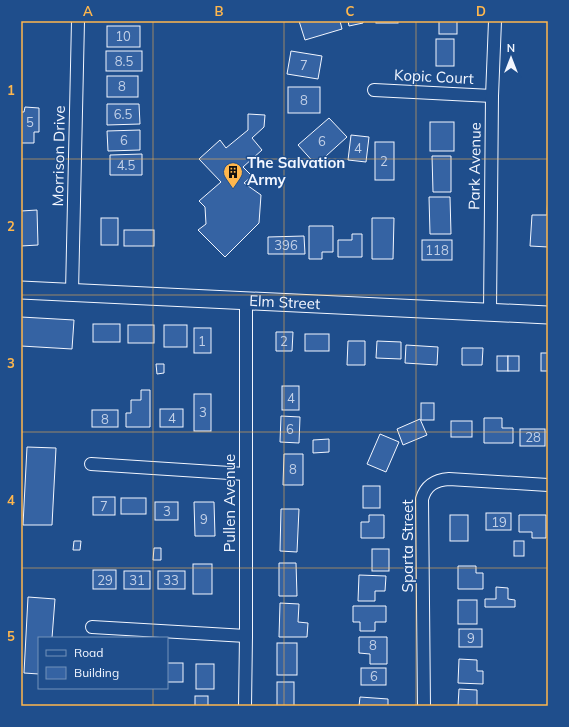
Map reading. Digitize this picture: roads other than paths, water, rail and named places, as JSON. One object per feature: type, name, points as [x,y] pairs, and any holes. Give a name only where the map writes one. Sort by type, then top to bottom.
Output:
[{"type":"main road","name":"Elm Street","points":[[21,290],[548,315]]},
{"type":"street","name":"Morrison Drive","points":[[72,292],[78,21]]},
{"type":"street","name":"Park Avenue","points":[[490,312],[492,96],[495,21]]},
{"type":"street","name":"Kopic Court","points":[[374,90],[492,96]]},
{"type":"street","name":"Pullen Avenue","points":[[245,706],[246,300]]},
{"type":"street","points":[[91,464],[245,474]]},
{"type":"street","name":"Sparta Street","points":[[424,706],[422,499],[426,489],[432,483],[440,479],[548,485]]},
{"type":"street","points":[[92,627],[246,636]]},
{"type":"place","name":"The Salvation Army","points":[[233,189]]}]
